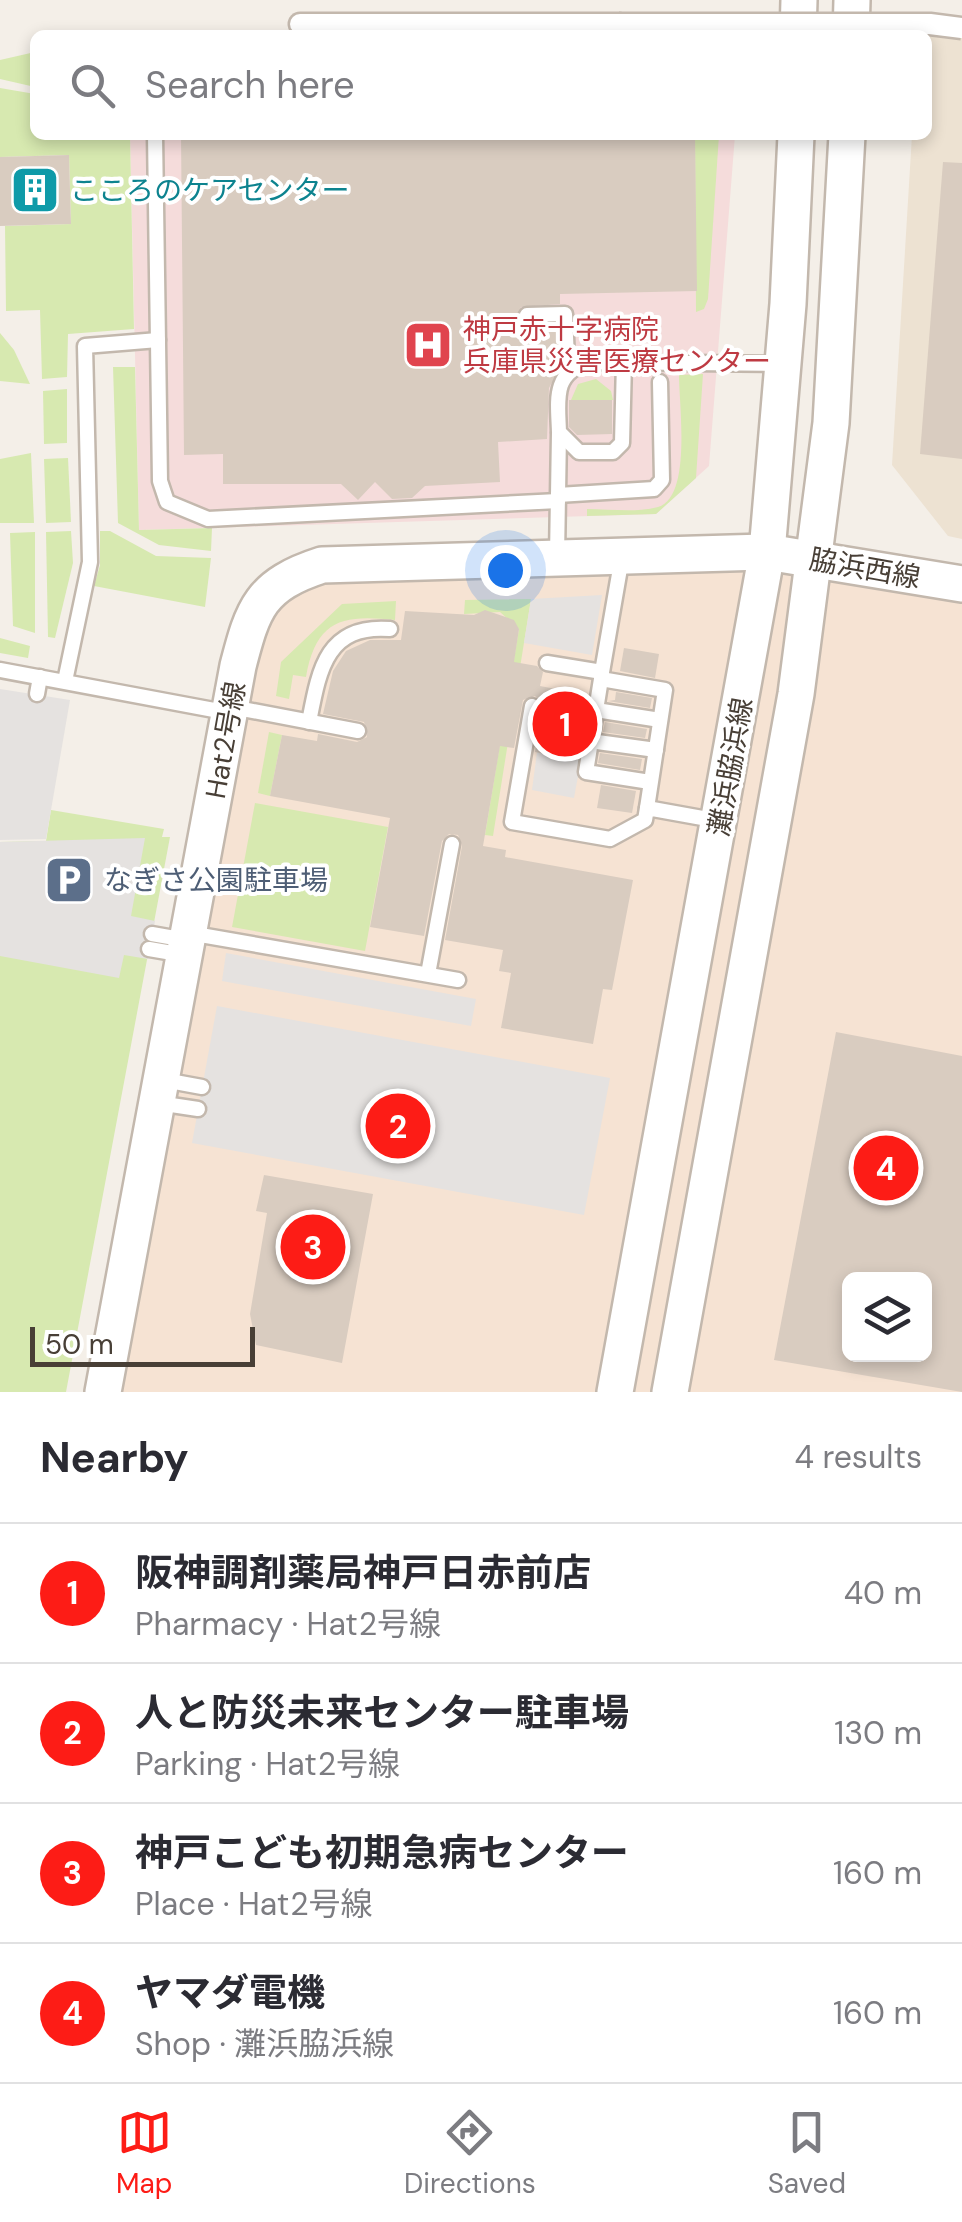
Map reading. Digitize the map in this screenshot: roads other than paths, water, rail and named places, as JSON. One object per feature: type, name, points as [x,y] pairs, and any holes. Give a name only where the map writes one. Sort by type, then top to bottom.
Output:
[{"type":"street","points":[[798,30],[799,0]]},
{"type":"street","points":[[851,30],[852,0]]},
{"type":"street","points":[[300,24],[930,24],[962,28]]},
{"type":"street","name":"灘浜脇浜線","points":[[614,1392],[767,552],[796,140]]},
{"type":"street","name":"灘浜脇浜線","points":[[670,1392],[796,694],[832,404],[847,140]]},
{"type":"street","name":"脇浜西線","points":[[767,552],[962,584]]},
{"type":"street","name":"Hat2号線","points":[[102,1392],[253,609],[286,576],[322,565],[767,552]]},
{"type":"lane","points":[[155,140],[160,481],[167,502],[178,510],[208,519],[654,488],[662,480],[660,382]]},
{"type":"lane","points":[[527,315],[564,314],[567,359],[573,367]]},
{"type":"lane","points":[[65,681],[90,562],[85,346],[158,340]]},
{"type":"lane","points":[[557,558],[558,388],[564,374],[573,367],[624,362],[783,364]]},
{"type":"lane","points":[[559,432],[578,452],[613,452],[622,443],[624,362]]},
{"type":"lane","points":[[558,493],[578,452]]},
{"type":"lane","points":[[622,556],[586,772],[650,782]]},
{"type":"lane","points":[[309,722],[317,682],[332,649],[358,630],[390,629]]},
{"type":"lane","points":[[532,706],[512,822],[610,839],[645,820],[665,690],[547,662]]},
{"type":"lane","points":[[0,670],[358,731]]},
{"type":"lane","points":[[30,693],[33,676]]},
{"type":"lane","points":[[596,710],[660,720]]},
{"type":"lane","points":[[590,741],[656,750]]},
{"type":"lane","points":[[647,808],[720,821]]},
{"type":"lane","points":[[428,974],[452,844]]},
{"type":"lane","points":[[151,942],[187,943],[458,980]]},
{"type":"lane","points":[[159,1091],[202,1087]]},
{"type":"lane","points":[[159,1091],[198,1109]]},
{"type":"place","name":"こころのケアセンター","points":[[35,190]]},
{"type":"place","name":"神戸赤十字病院 兵庫県災害医療センター","points":[[428,345]]},
{"type":"place","name":"阪神調剤薬局神戸日赤前店","points":[[565,724]]},
{"type":"place","name":"なぎさ公園駐車場","points":[[69,880]]},
{"type":"place","name":"人と防災未来センター駐車場","points":[[398,1126]]},
{"type":"place","name":"ヤマダ電機","points":[[886,1168]]},
{"type":"place","name":"神戸こども初期急病センター","points":[[313,1247]]}]
